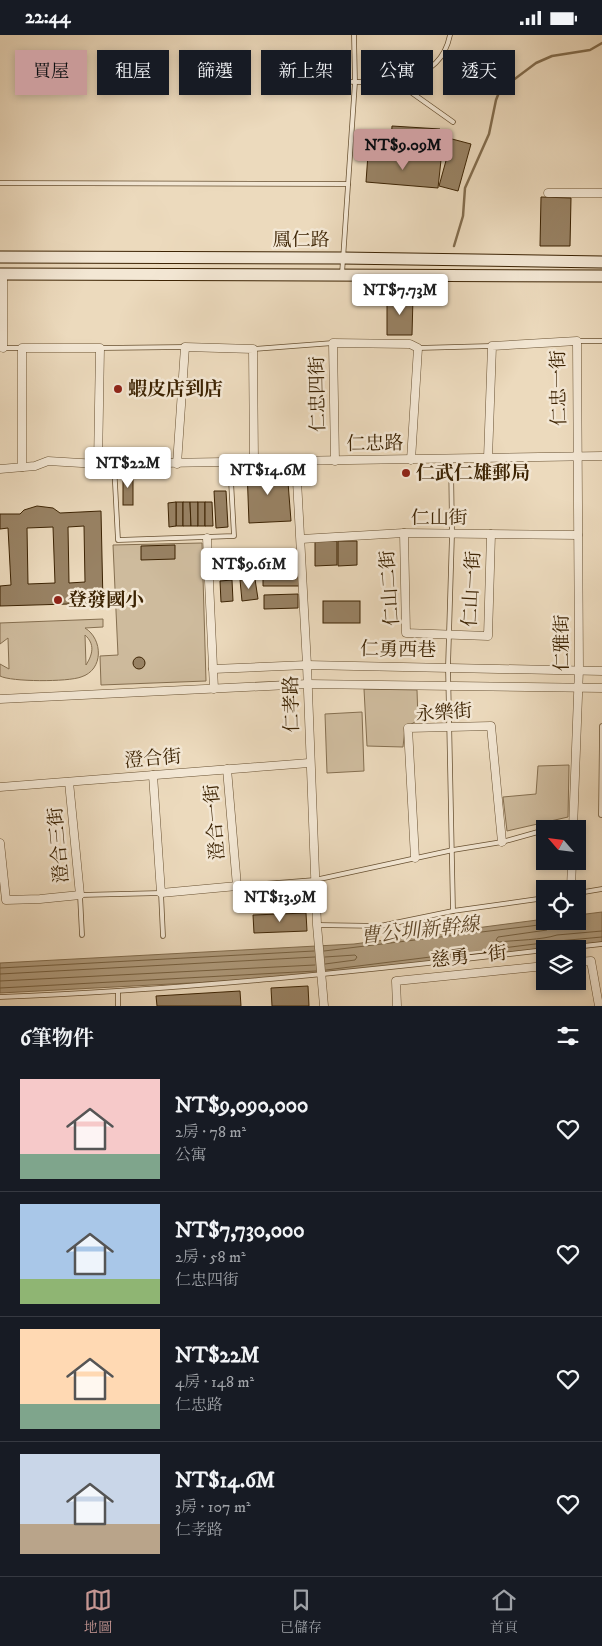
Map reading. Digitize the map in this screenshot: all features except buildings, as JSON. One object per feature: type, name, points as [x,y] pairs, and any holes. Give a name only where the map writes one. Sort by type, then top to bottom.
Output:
[{"type":"main road","name":"鳳仁路","points":[[0,257],[342,257],[602,262]]},
{"type":"main road","name":"鳳仁路","points":[[1,274],[342,274],[602,277]]},
{"type":"street","points":[[548,193],[602,193]]},
{"type":"street","points":[[1,274],[2,348]]},
{"type":"street","name":"仁忠一街","points":[[492,346],[577,341],[576,457]]},
{"type":"street","name":"仁忠四街","points":[[334,461],[333,343],[410,344],[418,349]]},
{"type":"street","points":[[488,458],[492,346]]},
{"type":"street","points":[[177,464],[185,347],[253,349],[254,461]]},
{"type":"street","points":[[22,467],[22,348],[100,348],[98,464]]},
{"type":"street","points":[[411,460],[418,349]]},
{"type":"street","name":"仁忠路","points":[[0,469],[35,467],[48,461],[98,464],[177,464],[254,461],[296,462],[602,456]]},
{"type":"street","name":"仁雅街","points":[[573,820],[579,669],[576,457]]},
{"type":"street","name":"仁孝路","points":[[296,462],[308,684],[309,763],[317,925],[323,975]]},
{"type":"street","name":"仁山街","points":[[301,539],[404,533],[578,535]]},
{"type":"street","name":"仁山二街","points":[[404,533],[406,633],[448,635]]},
{"type":"street","name":"仁山一街","points":[[448,635],[488,636],[491,534]]},
{"type":"street","points":[[207,538],[214,689]]},
{"type":"street","name":"仁勇西巷","points":[[213,669],[307,665],[579,669],[602,671]]},
{"type":"street","name":"仁勇西巷","points":[[0,699],[308,684],[602,688]]},
{"type":"street","name":"永樂街","points":[[416,858],[408,728],[491,726],[502,842]]},
{"type":"street","name":"澄合街","points":[[0,787],[309,763]]},
{"type":"street","name":"澄合一街","points":[[161,893],[237,886],[227,769]]},
{"type":"street","points":[[153,775],[161,893]]},
{"type":"street","name":"澄合三街","points":[[3,900],[80,895],[69,782]]},
{"type":"street","points":[[0,843],[3,900]]},
{"type":"street","points":[[586,961],[591,961],[599,1006]]},
{"type":"street","name":"慈勇一街","points":[[397,1006],[396,981],[536,967]]},
{"type":"street","points":[[323,975],[324,1006]]},
{"type":"lane","points":[[342,274],[355,82],[354,35]]},
{"type":"lane","points":[[433,65],[447,49],[450,35]]},
{"type":"lane","points":[[351,82],[361,82]]},
{"type":"lane","points":[[415,95],[454,122]]},
{"type":"lane","points":[[0,183],[348,184]]},
{"type":"lane","points":[[577,341],[602,341]]},
{"type":"lane","points":[[253,349],[333,343]]},
{"type":"lane","points":[[418,349],[492,346]]},
{"type":"lane","points":[[100,348],[185,347]]},
{"type":"lane","points":[[2,348],[22,348]]},
{"type":"lane","points":[[451,459],[452,534],[448,685],[453,911]]},
{"type":"lane","points":[[114,464],[118,540],[234,536],[230,462]]},
{"type":"lane","points":[[601,815],[602,727]]},
{"type":"lane","points":[[237,886],[315,880],[453,850],[502,842],[536,832]]},
{"type":"lane","points":[[586,892],[602,889]]},
{"type":"lane","points":[[82,935],[80,895],[161,893],[163,936]]},
{"type":"lane","points":[[317,925],[380,926],[453,911],[536,899]]},
{"type":"lane","points":[[586,946],[602,944]]},
{"type":"lane","points":[[0,997],[118,993],[323,975],[536,951]]},
{"type":"lane","points":[[118,993],[118,1006]]},
{"type":"shaded area","points":[[202,543],[206,681],[101,685],[100,656],[118,655],[113,545]]},
{"type":"shaded area","points":[[103,619],[103,627],[85,628],[91,633],[98,646],[97,661],[94,668],[89,673],[74,679],[27,680],[0,676],[0,664],[9,669],[8,638],[0,644],[0,623]],"holes":[[[85,635],[92,649],[86,665]]]},
{"type":"shaded area","points":[[364,689],[417,690],[418,720],[405,728],[403,747],[367,746]]},
{"type":"shaded area","points":[[362,712],[364,771],[327,773],[325,714]]},
{"type":"shaded area","points":[[569,765],[568,817],[555,820],[536,820],[536,824],[507,831],[503,797],[536,794],[538,766]]},
{"type":"water","points":[[602,912],[602,942],[586,944],[586,940],[536,940],[536,950],[323,976],[0,993],[0,963],[354,944],[536,920],[536,930],[586,930],[586,914]]},
{"type":"waterway","points":[[454,246],[463,216],[465,188],[489,134],[500,90],[536,63],[552,56],[590,50],[602,43]]},
{"type":"place","name":"蝦皮店到店","points":[[118,389]]},
{"type":"place","name":"仁武仁雄郵局","points":[[406,473]]},
{"type":"place","name":"登發國小","points":[[58,600]]},
{"type":"water label","name":"曹公圳新幹線","points":[[420,931]]}]
